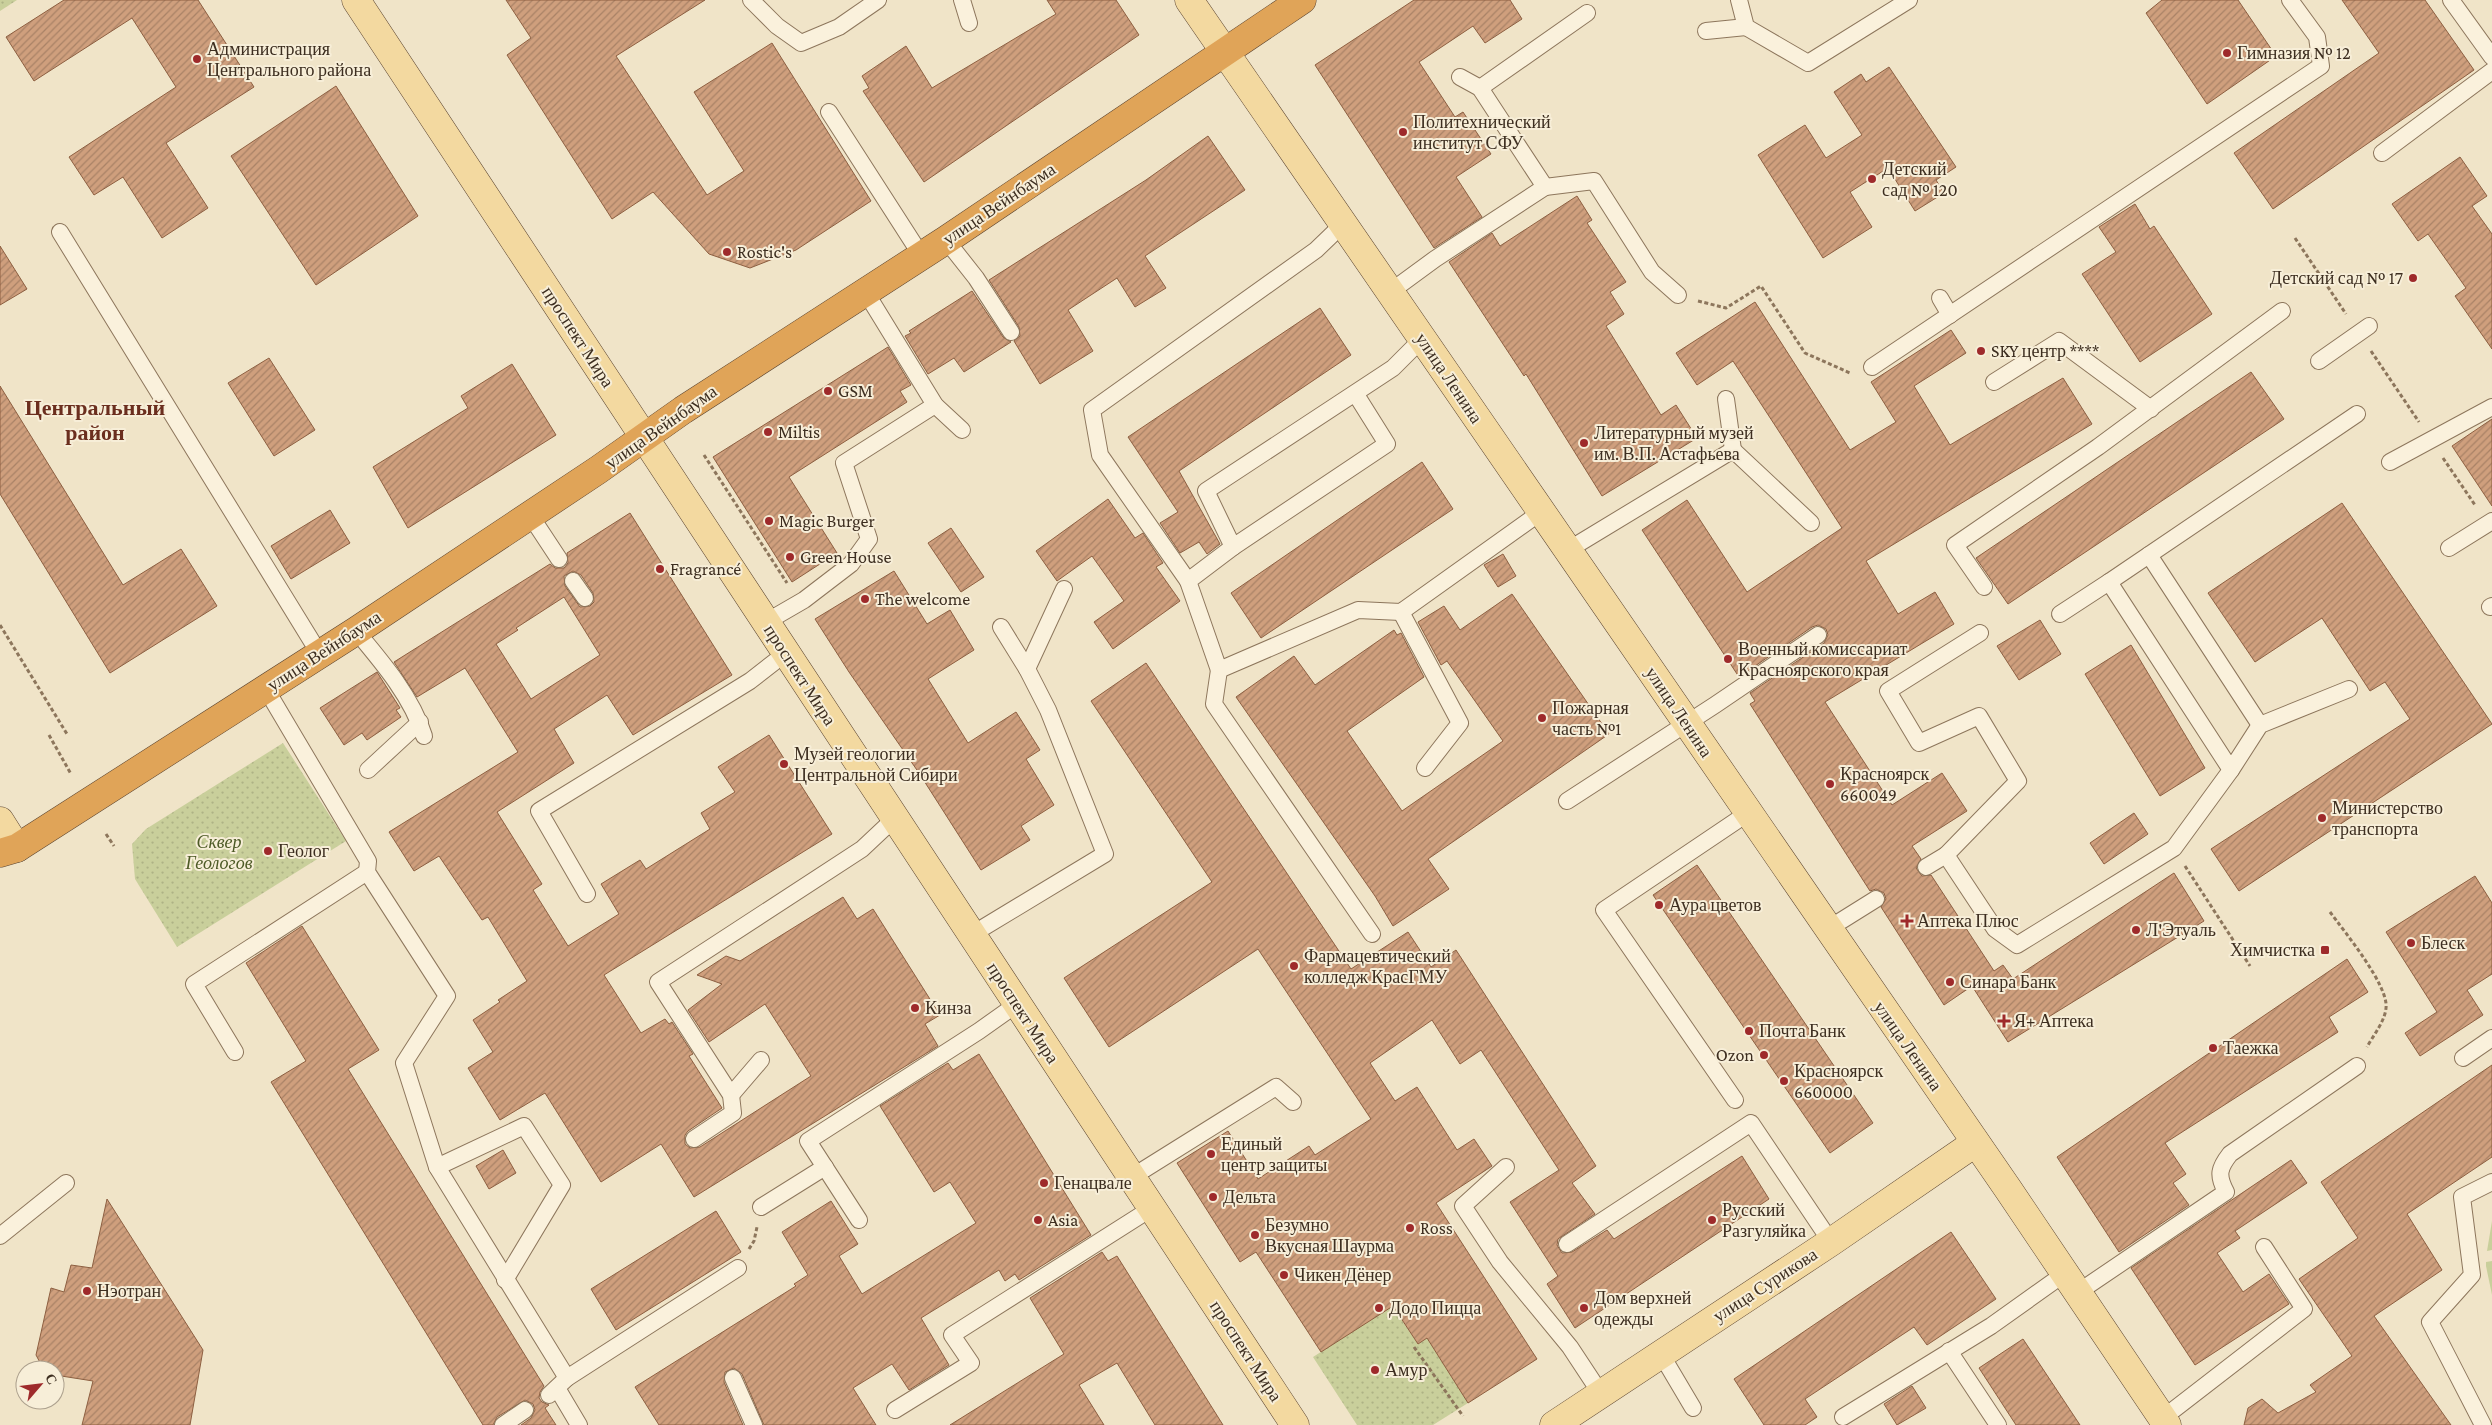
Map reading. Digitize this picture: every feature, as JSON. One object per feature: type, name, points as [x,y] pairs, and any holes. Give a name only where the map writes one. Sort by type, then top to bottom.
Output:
[{"type":"highway","name":"улица Вейнбаума","points":[[6,856],[356,631],[644,438],[946,240],[1302,0]]},
{"type":"main road","name":"проспект Мира","points":[[356,0],[1295,1425]]},
{"type":"main road","name":"улица Ленина","points":[[1189,0],[2165,1422]]},
{"type":"main road","points":[[0,821],[6,856]]},
{"type":"main road","name":"улица Сурикова","points":[[1554,1425],[1831,1242],[1975,1143]]},
{"type":"lane","points":[[751,0],[777,26],[801,43],[839,27],[878,0]]},
{"type":"lane","points":[[962,0],[969,23]]},
{"type":"lane","points":[[1739,0],[1746,27]]},
{"type":"lane","points":[[1706,31],[1746,27],[1808,63],[1909,0]]},
{"type":"lane","points":[[1872,367],[2321,66],[2317,37],[2290,0]]},
{"type":"lane","points":[[2451,0],[2492,57]]},
{"type":"lane","points":[[1480,88],[1588,13]]},
{"type":"lane","points":[[2382,153],[2492,71]]},
{"type":"lane","points":[[1460,77],[1480,88],[1545,187]]},
{"type":"lane","points":[[829,112],[921,255]]},
{"type":"lane","points":[[1390,292],[1435,259],[1545,187],[1594,181],[1652,272],[1678,295]]},
{"type":"lane","points":[[1344,224],[1316,250],[1092,410],[1100,455],[1188,581],[1219,670],[1214,704],[1372,934]]},
{"type":"lane","points":[[60,232],[320,653]]},
{"type":"lane","points":[[946,240],[976,278],[1011,332]]},
{"type":"lane","points":[[866,291],[935,405],[962,430]]},
{"type":"lane","points":[[1940,298],[1950,314]]},
{"type":"lane","points":[[1984,587],[1955,545],[2098,447],[2282,311]]},
{"type":"lane","points":[[2319,360],[2364,329]]},
{"type":"lane","points":[[1234,546],[1206,491],[1393,368],[1422,339]]},
{"type":"lane","points":[[1994,382],[2059,341],[2151,409]]},
{"type":"lane","points":[[1188,581],[1234,546],[1387,444],[1355,393]]},
{"type":"lane","points":[[1726,399],[1733,450],[1811,523]]},
{"type":"lane","points":[[766,622],[800,603],[851,564],[869,540],[844,463],[935,405]]},
{"type":"lane","points":[[2390,462],[2492,407]]},
{"type":"lane","points":[[2060,614],[2357,414]]},
{"type":"lane","points":[[1568,550],[1733,450]]},
{"type":"lane","points":[[1219,670],[1358,610],[1401,612],[1541,512]]},
{"type":"lane","points":[[530,515],[559,558]]},
{"type":"lane","points":[[2449,548],[2490,522]]},
{"type":"lane","points":[[2149,555],[2260,725]]},
{"type":"lane","points":[[573,580],[585,598]]},
{"type":"lane","points":[[2109,582],[2231,770]]},
{"type":"lane","points":[[1027,669],[1064,589]]},
{"type":"lane","points":[[1401,612],[1460,722],[1425,768]]},
{"type":"lane","points":[[971,934],[1104,854],[1048,710],[1027,669],[1001,627]]},
{"type":"lane","points":[[356,631],[385,667],[422,729],[368,770]]},
{"type":"lane","points":[[1926,867],[1946,855],[2018,781],[1978,716],[1919,742],[1888,691],[1980,633]]},
{"type":"lane","points":[[1567,801],[1818,635]]},
{"type":"lane","points":[[587,894],[539,811],[750,681],[786,653]]},
{"type":"lane","points":[[266,689],[368,860],[367,872],[447,996],[404,1063],[437,1167],[505,1280],[579,1425]]},
{"type":"lane","points":[[1946,855],[1995,929],[2017,945],[2174,848],[2231,770],[2260,725],[2349,689]]},
{"type":"lane","points":[[1735,1100],[1604,910],[1748,813]]},
{"type":"lane","points":[[694,1139],[733,1113],[731,1095],[658,982],[854,855],[895,818]]},
{"type":"lane","points":[[236,1052],[194,984],[367,872]]},
{"type":"lane","points":[[1828,929],[1876,899]]},
{"type":"lane","points":[[859,1220],[808,1141],[979,1031],[1017,1004]]},
{"type":"lane","points":[[2463,1058],[2492,1038]]},
{"type":"lane","points":[[731,1095],[761,1060]]},
{"type":"lane","points":[[1843,1418],[1991,1326],[2071,1284],[2226,1192],[2218,1178],[2220,1166],[2230,1154],[2356,1066]]},
{"type":"lane","points":[[1132,1178],[1276,1087],[1293,1102]]},
{"type":"lane","points":[[1567,1244],[1751,1123],[1831,1242]]},
{"type":"lane","points":[[437,1167],[524,1126],[562,1185],[505,1280]]},
{"type":"lane","points":[[761,1207],[825,1167]]},
{"type":"lane","points":[[1506,1167],[1463,1206],[1500,1262],[1570,1348],[1601,1394]]},
{"type":"lane","points":[[2483,1425],[2430,1322],[2472,1275],[2462,1197],[2492,1182]]},
{"type":"lane","points":[[0,1236],[66,1183]]},
{"type":"lane","points":[[895,1410],[971,1362],[952,1335],[1152,1208]]},
{"type":"lane","points":[[2165,1422],[2304,1309],[2264,1247]]},
{"type":"lane","points":[[558,1387],[738,1268]]},
{"type":"lane","points":[[1949,1351],[1998,1425]]},
{"type":"lane","points":[[1661,1354],[1693,1408]]},
{"type":"lane","points":[[733,1378],[754,1425]]},
{"type":"lane","points":[[502,1425],[525,1410]]},
{"type":"path","points":[[2295,238],[2364,329],[2432,441],[2490,522]]},
{"type":"path","points":[[1678,295],[1726,308],[1761,286],[1805,353],[1850,373]]},
{"type":"path","points":[[704,455],[800,603]]},
{"type":"path","points":[[0,625],[67,734]]},
{"type":"path","points":[[49,734],[71,774]]},
{"type":"path","points":[[106,834],[114,846]]},
{"type":"path","points":[[2174,848],[2250,966]]},
{"type":"path","points":[[2330,912],[2359,951],[2387,998],[2386,1011],[2356,1066]]},
{"type":"path","points":[[738,1268],[754,1241],[761,1207]]},
{"type":"path","points":[[1414,1347],[1463,1416]]},
{"type":"green space","points":[[0,0],[17,0],[0,11]]},
{"type":"green space","name":"Сквер Геологов","points":[[283,743],[346,841],[177,947],[135,879],[132,844],[146,829]]},
{"type":"green space","points":[[2492,1221],[2492,1250],[2487,1251]]},
{"type":"green space","points":[[2492,1261],[2492,1295],[2486,1262]]},
{"type":"green space","points":[[1403,1299],[1403,1322],[1418,1344],[1427,1338],[1468,1403],[1433,1425],[1357,1425],[1313,1357]]},
{"type":"building","points":[[64,0],[198,0],[254,87],[166,143],[208,208],[162,238],[123,177],[94,195],[69,157],[176,87],[132,18],[34,81],[6,37]]},
{"type":"building","points":[[506,0],[705,0],[616,56],[707,195],[744,171],[694,92],[772,43],[871,201],[796,250],[750,268],[709,254],[653,192],[612,219],[507,55],[531,38]]},
{"type":"building","points":[[1047,0],[1116,0],[1139,35],[924,182],[863,91],[869,88],[862,76],[906,46],[932,88],[1056,14]]},
{"type":"building","points":[[1414,0],[1510,0],[1522,19],[1485,43],[1473,26],[1419,62],[1455,117],[1463,112],[1491,154],[1456,177],[1482,217],[1434,248],[1315,65]]},
{"type":"building","name":"Гимназия № 12","points":[[2162,0],[2238,0],[2276,56],[2207,104],[2146,13]]},
{"type":"building","points":[[2342,0],[2425,0],[2474,70],[2273,209],[2234,153],[2379,53]]},
{"type":"building","points":[[1889,67],[1956,167],[1936,180],[1944,193],[1915,211],[1888,168],[1850,192],[1872,227],[1823,258],[1758,155],[1805,125],[1826,158],[1862,135],[1834,92],[1861,74],[1866,82]]},
{"type":"building","points":[[336,86],[418,216],[316,285],[231,156]]},
{"type":"building","points":[[1208,136],[1245,190],[1145,256],[1166,288],[1135,307],[1117,278],[1068,310],[1093,351],[1040,384],[1014,341],[1020,336],[1019,327],[989,280],[1146,180]]},
{"type":"building","points":[[2460,157],[2487,196],[2472,206],[2492,234],[2492,349],[2455,296],[2466,288],[2428,234],[2418,241],[2392,204]]},
{"type":"building","points":[[1577,196],[1592,220],[1587,223],[1626,282],[1610,292],[1624,314],[1606,326],[1661,415],[1676,405],[1697,438],[1602,496],[1526,374],[1524,376],[1449,262],[1492,233],[1500,246]]},
{"type":"building","points":[[2135,204],[2150,229],[2154,226],[2212,314],[2140,362],[2082,274],[2116,252],[2099,227]]},
{"type":"building","points":[[0,246],[27,289],[0,305]]},
{"type":"building","points":[[972,291],[1003,337],[1011,342],[964,372],[954,358],[928,374],[905,336],[911,333],[909,331]]},
{"type":"building","points":[[1755,302],[1850,450],[1896,422],[1871,382],[1951,330],[1966,353],[1914,386],[1950,445],[2063,378],[2092,424],[1866,561],[1898,614],[1935,592],[1954,624],[1825,702],[1892,805],[1942,773],[1967,811],[1912,846],[1921,859],[1916,868],[1922,876],[1931,875],[1994,971],[2003,965],[2013,979],[2174,873],[2204,921],[2008,1042],[1972,986],[1944,1005],[1881,907],[1886,899],[1884,893],[1876,889],[1870,891],[1750,704],[1755,701],[1750,693],[1824,643],[1828,635],[1826,629],[1818,625],[1812,627],[1739,677],[1642,530],[1687,500],[1747,592],[1842,528],[1733,361],[1697,385],[1676,353]]},
{"type":"building","points":[[1320,308],[1351,355],[1179,471],[1220,544],[1207,554],[1199,542],[1180,553],[1160,523],[1178,512],[1128,437]]},
{"type":"building","points":[[888,347],[911,385],[900,391],[907,402],[789,477],[837,553],[792,582],[713,457]]},
{"type":"building","points":[[269,358],[315,430],[274,456],[228,383]]},
{"type":"building","points":[[512,364],[556,435],[408,528],[373,467],[468,408],[461,396]]},
{"type":"building","points":[[2251,372],[2284,419],[2008,604],[1976,558]]},
{"type":"building","points":[[0,386],[123,585],[181,549],[217,606],[110,673],[0,494]]},
{"type":"building","points":[[2492,419],[2492,506],[2452,446]]},
{"type":"building","points":[[1422,462],[1453,509],[1261,638],[1231,593]]},
{"type":"building","points":[[1108,499],[1135,538],[1143,533],[1163,563],[1156,567],[1180,601],[1113,649],[1094,622],[1124,601],[1092,556],[1057,581],[1036,551]]},
{"type":"building","points":[[2342,503],[2492,724],[2239,891],[2211,849],[2410,719],[2385,682],[2370,691],[2322,618],[2255,662],[2208,593]]},
{"type":"building","points":[[330,510],[350,543],[291,579],[271,546]]},
{"type":"building","points":[[630,513],[732,675],[633,735],[607,695],[554,729],[574,763],[497,812],[542,884],[533,890],[568,946],[619,914],[601,884],[640,860],[646,869],[710,829],[701,813],[735,792],[718,767],[769,735],[832,834],[604,975],[641,1033],[665,1019],[669,1024],[672,1022],[693,1054],[689,1056],[722,1108],[688,1131],[685,1135],[685,1144],[690,1148],[700,1147],[811,1076],[765,1004],[709,1042],[688,1010],[722,984],[697,975],[726,956],[740,961],[843,897],[857,919],[873,909],[940,1015],[925,1024],[938,1046],[694,1197],[661,1144],[601,1182],[545,1093],[500,1120],[468,1068],[493,1052],[473,1020],[500,1002],[498,1000],[527,981],[488,917],[482,920],[439,856],[414,871],[389,832],[518,752],[465,668],[417,697],[394,662],[550,564],[555,568],[564,568],[568,563],[567,553]],"holes":[[[573,571],[581,575],[593,593],[594,602],[590,606],[580,607],[565,586],[564,576]],[[564,597],[600,655],[531,699],[496,644],[518,630],[516,628]]]},
{"type":"building","points":[[951,528],[984,577],[961,592],[928,543]]},
{"type":"building","points":[[1503,554],[1516,576],[1498,587],[1484,565]]},
{"type":"building","points":[[894,571],[927,624],[950,610],[974,650],[928,679],[968,743],[1016,712],[1040,750],[1026,759],[1054,805],[1021,826],[1030,840],[981,870],[919,773],[815,619]]},
{"type":"building","points":[[1512,594],[1609,734],[1428,859],[1449,889],[1393,926],[1375,896],[1236,697],[1294,656],[1315,685],[1394,630],[1397,635],[1401,633],[1424,677],[1347,731],[1402,811],[1503,741],[1447,661],[1441,665],[1418,622],[1444,606],[1460,630]]},
{"type":"building","points":[[2040,620],[2061,654],[2019,680],[1997,646]]},
{"type":"building","points":[[2131,645],[2205,768],[2160,796],[2085,674]]},
{"type":"building","points":[[1146,663],[1351,969],[1408,932],[1431,967],[1456,950],[1596,1166],[1572,1183],[1595,1214],[1558,1239],[1557,1245],[1562,1253],[1572,1252],[1607,1230],[1614,1239],[1742,1156],[1769,1199],[1575,1328],[1547,1284],[1558,1276],[1510,1202],[1559,1170],[1481,1050],[1460,1064],[1432,1020],[1370,1063],[1395,1101],[1417,1087],[1457,1150],[1474,1139],[1492,1166],[1436,1203],[1537,1359],[1468,1403],[1427,1338],[1418,1344],[1393,1306],[1321,1352],[1256,1252],[1240,1262],[1177,1163],[1228,1131],[1258,1179],[1309,1146],[1315,1155],[1371,1119],[1258,949],[1109,1047],[1064,978],[1212,882],[1091,701]]},
{"type":"building","points":[[377,672],[400,708],[396,710],[401,717],[367,740],[362,733],[344,745],[320,708]]},
{"type":"building","points":[[2134,813],[2148,834],[2104,864],[2090,843]]},
{"type":"building","points":[[1697,865],[1873,1123],[1830,1153],[1653,895]]},
{"type":"building","points":[[2475,876],[2492,903],[2492,974],[2467,990],[2483,1015],[2420,1056],[2405,1033],[2437,1012],[2386,932]]},
{"type":"building","points":[[302,926],[379,1050],[348,1069],[544,1386],[539,1398],[542,1402],[549,1405],[545,1408],[556,1425],[521,1425],[531,1418],[535,1410],[533,1404],[525,1400],[497,1417],[493,1425],[483,1425],[271,1082],[306,1061],[246,963]]},
{"type":"building","points":[[2347,959],[2368,992],[2329,1017],[2338,1032],[2165,1143],[2186,1174],[2173,1183],[2189,1205],[2119,1252],[2057,1157]]},
{"type":"building","points":[[979,1054],[1091,1235],[1019,1280],[1015,1274],[1005,1281],[999,1270],[921,1318],[949,1365],[909,1390],[892,1364],[853,1388],[876,1425],[764,1425],[742,1374],[734,1368],[725,1372],[724,1382],[743,1425],[659,1425],[635,1387],[796,1286],[794,1284],[808,1275],[782,1232],[831,1201],[858,1244],[839,1256],[862,1294],[976,1223],[950,1182],[934,1192],[880,1106],[948,1063],[953,1070]]},
{"type":"building","points":[[2492,1065],[2492,1157],[2407,1214],[2442,1270],[2374,1316],[2451,1425],[2244,1425],[2248,1408],[2262,1399],[2278,1413],[2316,1392],[2310,1385],[2352,1356],[2299,1279],[2358,1238],[2321,1182]]},
{"type":"building","points":[[503,1150],[516,1173],[489,1189],[476,1166]]},
{"type":"building","points":[[2291,1160],[2307,1183],[2235,1231],[2240,1238],[2217,1253],[2243,1292],[2269,1274],[2289,1304],[2195,1365],[2131,1268]]},
{"type":"building","points":[[107,1199],[203,1350],[190,1425],[82,1425],[93,1381],[65,1377],[65,1360],[39,1360],[36,1355],[51,1288],[64,1292],[71,1265],[92,1268]]},
{"type":"building","points":[[716,1211],[741,1252],[616,1330],[591,1289]]},
{"type":"building","points":[[1951,1232],[1996,1299],[1927,1345],[1914,1327],[1805,1399],[1817,1417],[1805,1425],[1764,1425],[1734,1379]]},
{"type":"building","points":[[1102,1252],[1108,1261],[1117,1256],[1223,1425],[1155,1425],[1117,1363],[1079,1385],[1104,1425],[950,1425],[1064,1354],[1030,1298]]},
{"type":"building","points":[[2023,1339],[2080,1425],[2016,1425],[1979,1368]]},
{"type":"building","points":[[1912,1386],[1926,1408],[1897,1425],[1884,1404]]},
{"type":"place","name":"Гимназия № 12","points":[[2227,53]]},
{"type":"place","name":"Администрация Центрального района","points":[[197,59]]},
{"type":"place","name":"Политехнический институт СФУ","points":[[1403,132]]},
{"type":"place","name":"Детский сад № 120","points":[[1872,179]]},
{"type":"place","name":"Rostic's","points":[[727,252]]},
{"type":"place","name":"Детский сад № 17","points":[[2413,278]]},
{"type":"place","name":"SKY центр ****","points":[[1981,351]]},
{"type":"place","name":"GSM","points":[[828,391]]},
{"type":"place","name":"Miltis","points":[[768,432]]},
{"type":"place","name":"Литературный музей им. В.П. Астафьева","points":[[1584,443]]},
{"type":"place","name":"Magic Burger","points":[[769,521]]},
{"type":"place","name":"Green House","points":[[790,557]]},
{"type":"place","name":"Fragrancé","points":[[660,569]]},
{"type":"place","name":"The welcome","points":[[865,599]]},
{"type":"place","name":"Военный комиссариат Красноярского края","points":[[1728,659]]},
{"type":"place","name":"Пожарная часть №1","points":[[1542,718]]},
{"type":"place","name":"Музей геологии Центральной Сибири","points":[[784,764]]},
{"type":"place","name":"Красноярск 660049","points":[[1830,784]]},
{"type":"place","name":"Министерство транспорта","points":[[2322,818]]},
{"type":"place","name":"Геолог","points":[[268,851]]},
{"type":"place","name":"Аура цветов","points":[[1659,905]]},
{"type":"place","name":"Аптека Плюс","points":[[1907,921]]},
{"type":"place","name":"Л'Этуаль","points":[[2136,930]]},
{"type":"place","name":"Блеск","points":[[2411,943]]},
{"type":"place","name":"Химчистка","points":[[2325,950]]},
{"type":"place","name":"Фармацевтический колледж КрасГМУ","points":[[1294,966]]},
{"type":"place","name":"Синара Банк","points":[[1950,982]]},
{"type":"place","name":"Кинза","points":[[915,1008]]},
{"type":"place","name":"Я+ Аптека","points":[[2004,1021]]},
{"type":"place","name":"Почта Банк","points":[[1749,1031]]},
{"type":"place","name":"Таежка","points":[[2213,1048]]},
{"type":"place","name":"Ozon","points":[[1764,1055]]},
{"type":"place","name":"Красноярск 660000","points":[[1784,1081]]},
{"type":"place","name":"Единый центр защиты","points":[[1211,1154]]},
{"type":"place","name":"Генацвале","points":[[1044,1183]]},
{"type":"place","name":"Дельта","points":[[1213,1197]]},
{"type":"place","name":"Asia","points":[[1038,1220]]},
{"type":"place","name":"Русский Разгуляйка","points":[[1712,1220]]},
{"type":"place","name":"Ross","points":[[1410,1228]]},
{"type":"place","name":"Безумно Вкусная Шаурма","points":[[1255,1235]]},
{"type":"place","name":"Чикен Дёнер","points":[[1284,1275]]},
{"type":"place","name":"Нэотран","points":[[87,1291]]},
{"type":"place","name":"Додо Пицца","points":[[1379,1308]]},
{"type":"place","name":"Дом верхней одежды","points":[[1584,1308]]},
{"type":"place","name":"Амур","points":[[1375,1370]]},
{"type":"district","name":"Центральный район","points":[[95,420]]}]
